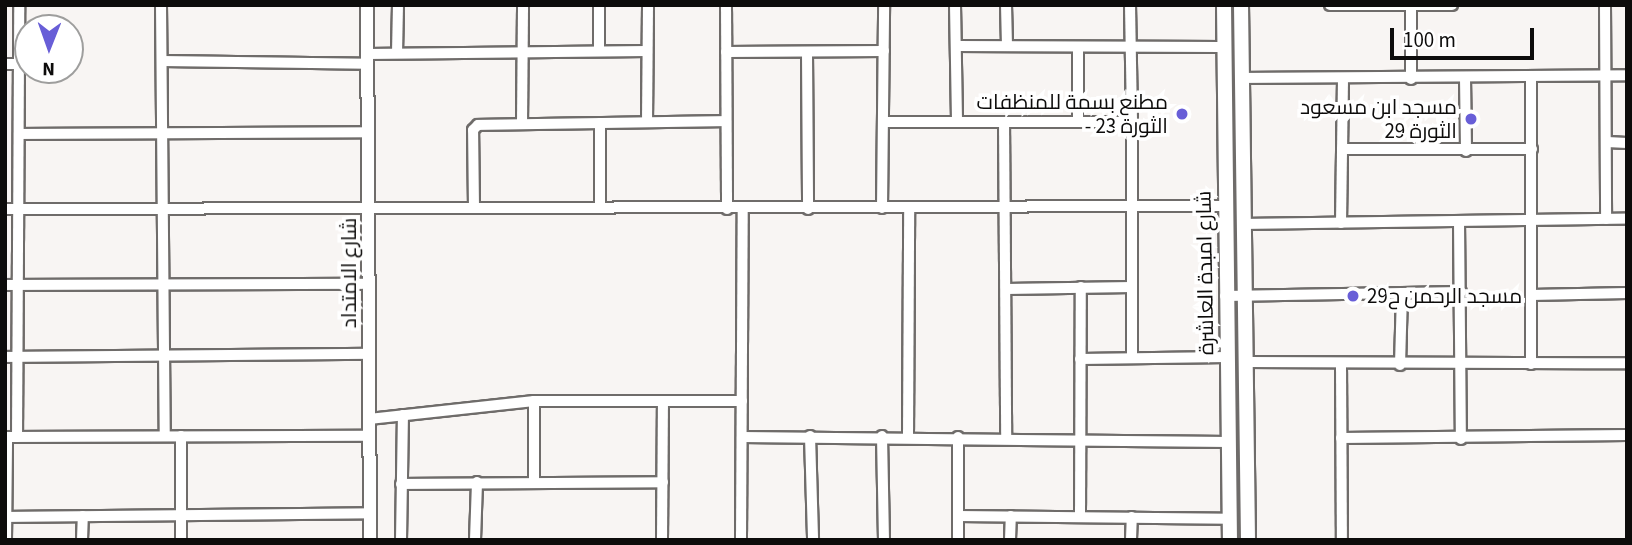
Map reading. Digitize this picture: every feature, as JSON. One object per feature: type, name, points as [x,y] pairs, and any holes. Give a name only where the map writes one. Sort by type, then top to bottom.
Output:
[{"type":"main road","name":"شارع امبدة العاشرة","points":[[1224,5],[1222,47],[1230,540]]},
{"type":"main road","name":"شارع امبدة العاشرة","points":[[1241,5],[1247,295],[1248,540]]},
{"type":"main road","points":[[1223,27],[1242,27]]},
{"type":"street","points":[[161,5],[166,436]]},
{"type":"street","name":"شارع الامتداد","points":[[367,5],[370,540]]},
{"type":"street","points":[[397,53],[398,5]]},
{"type":"street","points":[[522,124],[523,5]]},
{"type":"street","points":[[599,5],[599,51]]},
{"type":"street","points":[[647,122],[648,5]]},
{"type":"street","points":[[726,5],[727,209]]},
{"type":"street","points":[[882,208],[884,5]]},
{"type":"street","points":[[955,5],[957,122]]},
{"type":"street","points":[[1006,5],[1007,46]]},
{"type":"street","points":[[1130,5],[1132,358]]},
{"type":"street","points":[[1330,5],[1452,5]]},
{"type":"street","points":[[1605,5],[1606,219]]},
{"type":"street","points":[[1411,7],[1411,79]]},
{"type":"street","points":[[956,46],[1222,47]]},
{"type":"street","points":[[1078,47],[1078,122]]},
{"type":"street","points":[[162,61],[367,59],[397,53],[647,51]]},
{"type":"street","points":[[726,52],[807,54],[884,51]]},
{"type":"street","points":[[807,54],[808,209]]},
{"type":"street","points":[[1242,78],[1343,80],[1627,75]]},
{"type":"street","points":[[1531,77],[1531,364]]},
{"type":"street","points":[[1465,78],[1466,151]]},
{"type":"street","points":[[1341,223],[1343,80]]},
{"type":"street","points":[[6,540],[10,437],[18,357],[19,84]]},
{"type":"street","points":[[474,207],[475,127],[726,121]]},
{"type":"street","points":[[883,121],[1132,122]]},
{"type":"street","points":[[1004,122],[1006,438]]},
{"type":"street","points":[[600,123],[600,208]]},
{"type":"street","points":[[19,134],[368,132]]},
{"type":"street","points":[[1607,142],[1627,143]]},
{"type":"street","points":[[1342,149],[1532,149]]},
{"type":"street","points":[[5,209],[808,209],[1224,205]]},
{"type":"street","points":[[908,436],[909,208]]},
{"type":"street","points":[[741,540],[743,209]]},
{"type":"street","points":[[1246,224],[1627,219]]},
{"type":"street","points":[[1459,221],[1461,439]]},
{"type":"street","points":[[5,285],[368,284]]},
{"type":"street","points":[[1080,517],[1081,287]]},
{"type":"street","points":[[1006,289],[1132,287]]},
{"type":"street","points":[[1225,296],[1461,292]]},
{"type":"street","points":[[1400,365],[1402,293]]},
{"type":"street","points":[[1531,295],[1627,293]]},
{"type":"street","points":[[5,358],[369,354]]},
{"type":"street","points":[[1080,359],[1227,357]]},
{"type":"street","points":[[1246,362],[1341,365],[1627,363]]},
{"type":"street","points":[[1341,365],[1342,540]]},
{"type":"street","points":[[369,419],[534,401],[742,401]]},
{"type":"street","points":[[534,401],[534,482]]},
{"type":"street","points":[[662,540],[663,401]]},
{"type":"street","points":[[401,540],[403,415]]},
{"type":"street","points":[[1341,438],[1461,439],[1627,435]]},
{"type":"street","points":[[181,436],[181,540]]},
{"type":"street","points":[[10,437],[369,436]]},
{"type":"street","points":[[742,436],[1229,442]]},
{"type":"street","points":[[810,436],[813,540]]},
{"type":"street","points":[[882,436],[884,540]]},
{"type":"street","points":[[958,437],[958,540]]},
{"type":"street","points":[[475,540],[477,482]]},
{"type":"street","points":[[401,484],[663,482]]},
{"type":"street","points":[[6,517],[370,513]]},
{"type":"street","points":[[82,540],[83,516]]},
{"type":"street","points":[[958,516],[1230,519]]},
{"type":"street","points":[[1010,540],[1011,516]]},
{"type":"street","points":[[1131,540],[1132,517]]},
{"type":"place","name":"مطنع بسمة للمنظفات - الثورة 23","points":[[1182,114]]},
{"type":"place","name":"مسجد ابن مسعود الثورة 29","points":[[1471,119]]},
{"type":"place","name":"مسجد الرحمن ح29","points":[[1353,296]]}]
